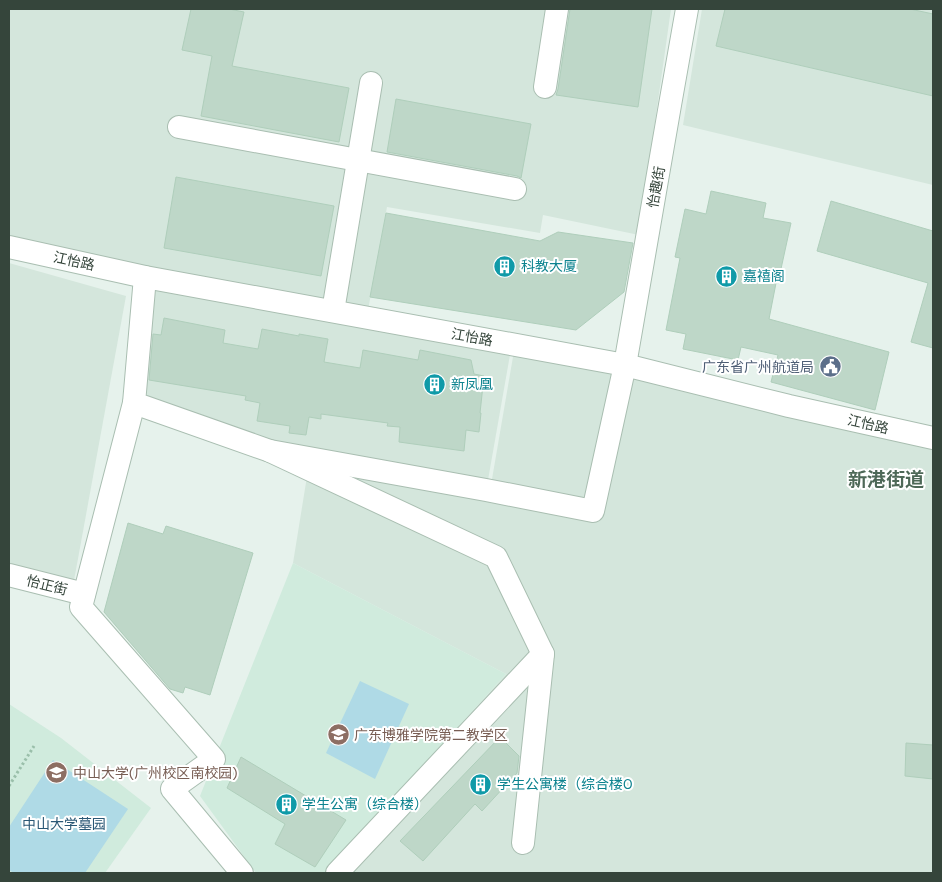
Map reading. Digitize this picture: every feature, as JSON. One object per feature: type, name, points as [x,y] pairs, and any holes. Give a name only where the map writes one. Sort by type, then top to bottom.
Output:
[{"type":"street","points":[[545,87],[557,9]]},
{"type":"street","name":"怡趣街","points":[[270,451],[593,511],[625,365],[687,9]]},
{"type":"street","points":[[333,311],[371,84]]},
{"type":"street","points":[[179,127],[515,189]]},
{"type":"street","name":"江怡路","points":[[9,247],[145,277],[625,365],[789,406],[933,438]]},
{"type":"street","points":[[145,277],[134,403],[81,607],[214,759],[172,788],[242,873]]},
{"type":"street","points":[[134,403],[270,451],[496,557],[543,654],[523,843]]},
{"type":"street","name":"怡正街","points":[[9,575],[84,594]]},
{"type":"street","points":[[337,873],[543,654]]},
{"type":"path","points":[[9,786],[34,746]]},
{"type":"shaded area","points":[[9,9],[671,9],[639,235],[543,215],[540,233],[387,207],[368,310],[108,262],[9,236]]},
{"type":"shaded area","points":[[702,9],[933,9],[933,185],[683,125]]},
{"type":"shaded area","points":[[9,263],[126,296],[73,586],[9,566]]},
{"type":"shaded area","name":"新凤凰","points":[[149,282],[511,349],[488,480],[270,445],[140,398]]},
{"type":"shaded area","points":[[514,351],[614,371],[589,506],[491,485]]},
{"type":"shaded area","points":[[628,373],[933,445],[933,873],[326,873],[506,674],[293,563],[309,464],[597,517]]},
{"type":"shaded area","name":"广东博雅学院第二教学区","points":[[293,563],[506,674],[326,873],[256,873],[200,796]]},
{"type":"shaded area","name":"中山大学(广州校区南校园)","points":[[9,704],[61,738],[151,808],[105,873],[9,873]]},
{"type":"green space","points":[[360,681],[409,704],[375,779],[326,753]]},
{"type":"green space","name":"中山大学墓园","points":[[53,760],[128,809],[85,873],[14,873],[9,870],[9,827]]},
{"type":"building","points":[[191,9],[229,9],[244,12],[232,66],[349,88],[339,142],[201,116],[212,56],[182,50]]},
{"type":"building","points":[[570,9],[652,9],[638,107],[556,95]]},
{"type":"building","points":[[725,9],[910,9],[933,14],[933,96],[716,46]]},
{"type":"building","points":[[396,99],[531,124],[521,178],[387,152]]},
{"type":"building","points":[[176,177],[334,206],[321,276],[164,248]]},
{"type":"building","name":"嘉禧阁","points":[[711,191],[766,203],[763,218],[791,223],[769,319],[889,352],[875,410],[771,382],[778,355],[741,347],[738,360],[683,349],[686,334],[666,330],[680,258],[675,257],[685,209],[706,214]]},
{"type":"building","points":[[831,201],[933,231],[933,348],[911,342],[928,283],[817,251]]},
{"type":"building","name":"科教大厦","points":[[386,213],[540,241],[558,232],[633,243],[624,292],[576,330],[370,297]]},
{"type":"building","name":"新凤凰","points":[[164,318],[225,330],[223,343],[258,349],[262,329],[328,339],[324,362],[360,368],[363,350],[418,360],[420,350],[471,360],[474,374],[484,376],[479,432],[466,430],[464,451],[399,442],[400,427],[387,426],[388,423],[321,414],[321,419],[309,417],[306,435],[289,433],[290,426],[257,421],[260,403],[245,400],[246,396],[149,380],[153,334],[161,335]]},
{"type":"building","points":[[128,523],[163,534],[166,526],[253,553],[210,695],[185,687],[183,693],[170,689],[104,612]]},
{"type":"building","name":"学生公寓楼（综合楼0","points":[[500,737],[519,756],[517,773],[482,811],[475,804],[423,861],[400,841]]},
{"type":"building","points":[[906,743],[933,745],[933,779],[905,776]]},
{"type":"building","name":"学生公寓（综合楼）","points":[[241,757],[346,820],[315,867],[275,844],[285,824],[227,788]]},
{"type":"place","name":"科教大厦","points":[[505,266]]},
{"type":"place","name":"嘉禧阁","points":[[727,276]]},
{"type":"place","name":"广东省广州航道局","points":[[830,367]]},
{"type":"place","name":"新凤凰","points":[[435,384]]},
{"type":"place","name":"广东博雅学院第二教学区","points":[[338,735]]},
{"type":"place","name":"中山大学(广州校区南校园)","points":[[57,773]]},
{"type":"place","name":"学生公寓楼（综合楼0","points":[[481,784]]},
{"type":"place","name":"学生公寓（综合楼）","points":[[286,804]]},
{"type":"district","name":"新港街道","points":[[886,479]]}]
